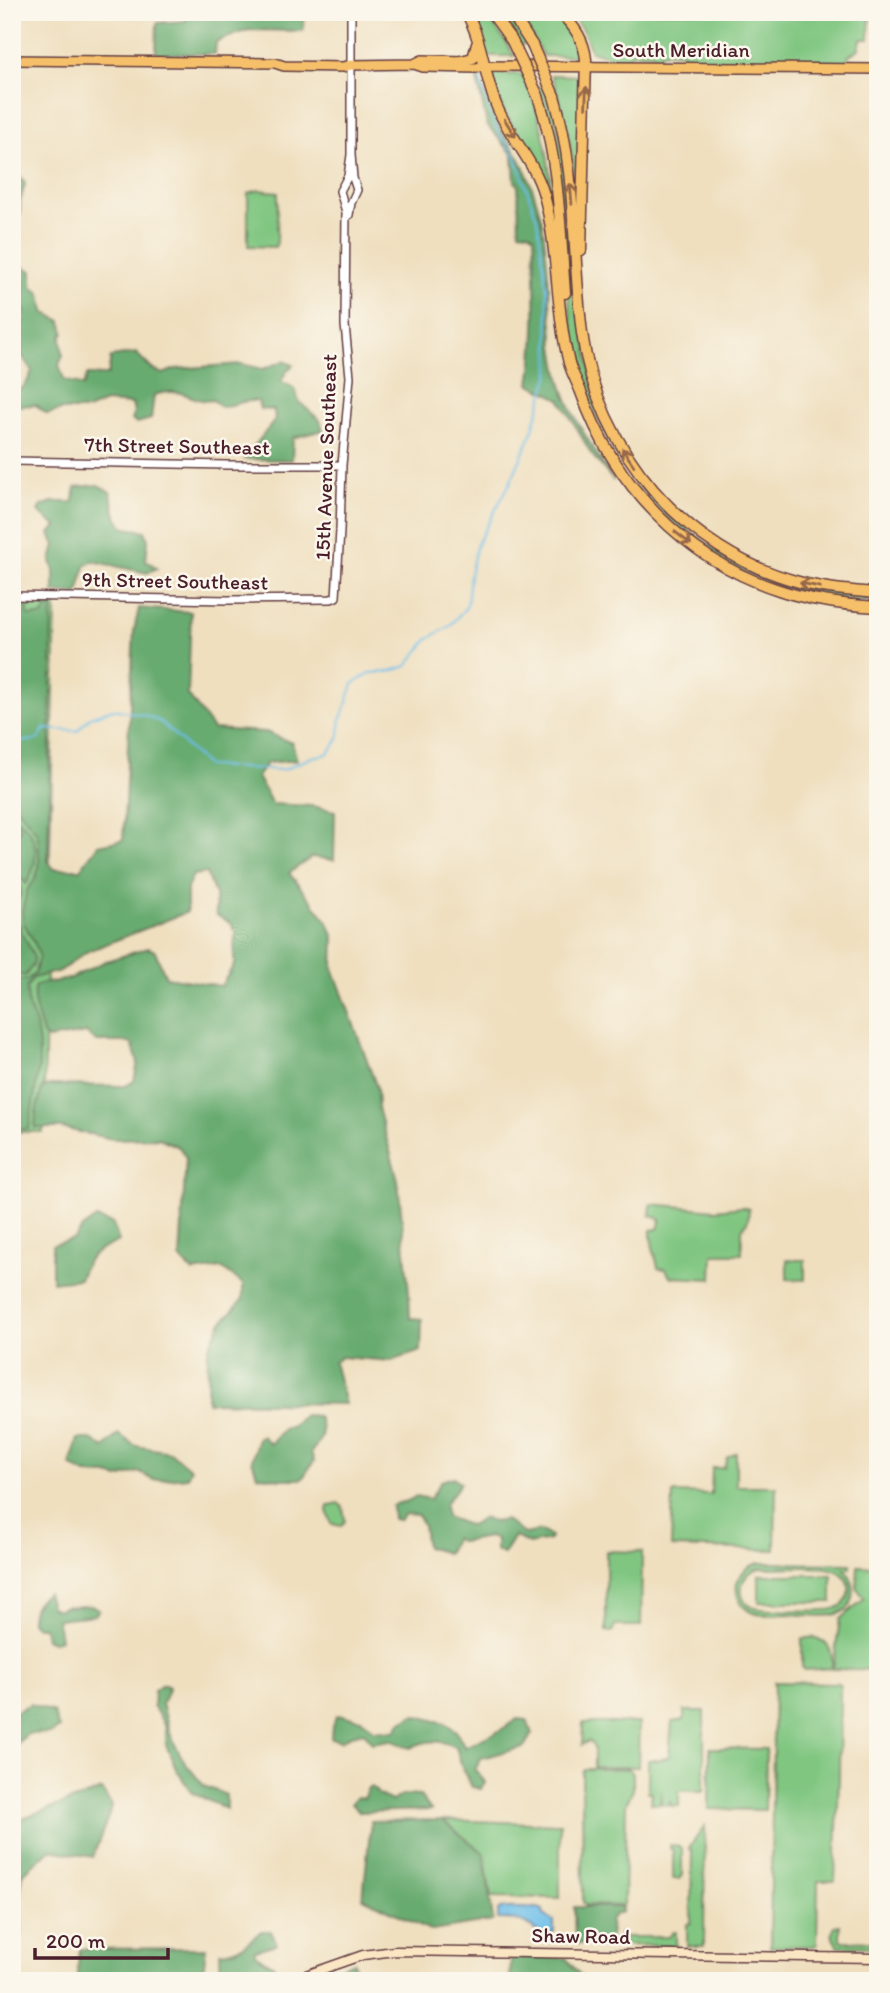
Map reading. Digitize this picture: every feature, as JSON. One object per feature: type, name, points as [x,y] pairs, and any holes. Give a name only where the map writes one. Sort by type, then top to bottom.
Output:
[{"type":"highway","points":[[466,12],[474,28],[497,107],[527,157],[544,194],[570,365],[596,429],[622,475],[647,505],[688,542],[747,578],[778,590],[821,601],[878,607]]},
{"type":"highway","points":[[491,12],[512,41],[538,96],[545,119],[554,161],[568,338],[577,383]]},
{"type":"highway","points":[[511,12],[532,46],[554,96],[567,154],[582,335],[592,377],[611,429],[645,480],[676,513],[718,546],[782,577],[822,587],[878,593]]},
{"type":"highway","points":[[559,12],[581,40],[586,52],[581,237],[582,335]]},
{"type":"highway","points":[[461,61],[473,58],[477,43]]},
{"type":"main road","name":"South Meridian","points":[[12,60],[275,63],[284,66],[343,67],[414,64],[423,67],[477,68],[878,69]]},
{"type":"main road","name":"South Meridian","points":[[414,64],[422,60],[476,61],[484,66]]},
{"type":"main road","name":"Shaw Road","points":[[289,1981],[363,1955],[396,1951],[878,1958]]},
{"type":"street","points":[[351,12],[351,155],[349,172],[340,188],[342,197],[349,200],[354,198],[357,190],[351,155]]},
{"type":"street","points":[[344,184],[349,182],[355,185]]},
{"type":"street","name":"15th Avenue Southeast","points":[[336,597],[342,465],[350,377],[345,324],[347,234],[342,197]]},
{"type":"street","name":"15th Avenue Southeast","points":[[347,234],[354,198]]},
{"type":"street","name":"7th Street Southeast","points":[[12,461],[238,466],[342,465]]},
{"type":"street","name":"9th Street Southeast","points":[[12,596],[228,600],[336,597]]},
{"type":"green space","points":[[189,12],[344,12],[344,15],[304,15],[303,31],[248,30],[216,42],[215,54],[156,54],[157,23],[185,21]]},
{"type":"green space","points":[[472,12],[485,12],[514,56],[486,56]]},
{"type":"green space","points":[[497,12],[506,12],[527,44],[519,45]]},
{"type":"green space","points":[[518,12],[556,12],[573,31],[581,56],[543,56]]},
{"type":"green space","points":[[569,12],[870,12],[869,39],[861,39],[859,49],[848,56],[848,62],[688,60],[680,52],[660,53],[660,59],[654,59],[654,54],[633,53],[625,59],[612,58],[591,51],[583,31]]},
{"type":"green space","points":[[495,74],[524,74],[538,113],[546,149],[554,227],[538,170],[501,106],[491,78]]},
{"type":"green space","points":[[551,75],[585,76],[579,214],[566,126]]},
{"type":"green space","points":[[477,78],[498,127],[523,165],[539,210],[547,259],[554,342],[565,395],[584,433],[614,481],[592,455],[560,399],[530,384],[535,329],[534,236],[529,232],[519,231],[518,184],[515,182],[513,154],[487,125]]},
{"type":"green space","points":[[538,86],[548,88],[559,130],[574,281],[595,398],[601,417],[618,449],[650,492],[669,512],[711,547],[734,561],[784,582],[878,597],[878,602],[809,595],[765,581],[724,560],[687,534],[654,503],[625,468],[602,429],[585,387],[574,342],[560,181],[548,117]]},
{"type":"green space","points":[[12,172],[25,184],[20,214],[12,219]]},
{"type":"green space","points":[[259,190],[278,192],[275,247],[248,246],[248,193]]},
{"type":"green space","points":[[12,263],[32,271],[32,286],[41,294],[44,312],[61,321],[64,332],[61,338],[63,355],[59,365],[64,380],[83,386],[87,375],[108,375],[111,357],[136,353],[152,369],[163,374],[175,369],[241,364],[263,369],[284,361],[293,365],[281,381],[295,389],[299,402],[320,420],[323,430],[293,438],[292,460],[244,459],[275,420],[274,410],[260,409],[258,401],[243,401],[221,407],[213,400],[201,400],[177,392],[161,393],[154,395],[151,419],[137,423],[132,420],[132,404],[105,402],[87,410],[61,410],[47,414],[36,405],[12,406],[12,393],[20,390],[32,370],[21,355],[21,343],[12,337],[12,324],[24,321],[25,311],[12,299]]},
{"type":"green space","points":[[98,485],[110,492],[117,519],[125,528],[145,531],[148,540],[146,560],[157,568],[147,573],[93,561],[85,566],[78,594],[54,592],[51,561],[55,545],[50,534],[56,526],[38,512],[40,507],[52,502],[73,502],[76,487]]},
{"type":"green space","points":[[12,602],[56,603],[43,1132],[12,1132]]},
{"type":"green space","points":[[12,604],[28,605],[28,616],[43,616],[47,607],[52,606],[48,861],[54,869],[80,869],[98,845],[123,840],[134,631],[139,608],[191,612],[188,695],[213,729],[266,732],[292,743],[297,760],[267,763],[257,777],[272,804],[312,806],[335,811],[334,860],[312,857],[289,873],[328,922],[334,938],[333,968],[377,1088],[378,1108],[398,1180],[410,1318],[422,1319],[421,1351],[391,1361],[341,1357],[334,1362],[345,1404],[207,1402],[208,1349],[221,1323],[243,1299],[243,1284],[221,1268],[193,1272],[180,1258],[186,1158],[179,1147],[159,1138],[113,1139],[61,1128],[35,1128],[42,1088],[49,1085],[125,1086],[134,1081],[138,1062],[132,1044],[125,1042],[97,1042],[86,1033],[48,1039],[43,1035],[36,1011],[35,986],[69,979],[106,961],[148,948],[155,951],[166,977],[221,986],[234,965],[235,931],[231,923],[216,915],[215,894],[206,873],[193,875],[187,888],[187,912],[86,952],[60,971],[33,978],[27,987],[28,1005],[36,1024],[39,1067],[29,1129],[12,1129],[12,979],[27,980],[35,973],[39,956],[23,922],[22,911],[27,890],[39,867],[39,842],[36,831],[15,805],[12,772]]},
{"type":"green space","points":[[12,814],[28,829],[35,845],[34,863],[26,884],[12,867],[12,835],[20,829],[18,823],[12,822]]},
{"type":"green space","points":[[12,874],[21,888],[16,909],[17,920],[34,958],[33,965],[25,976],[12,973]]},
{"type":"green space","points":[[651,1204],[715,1210],[742,1207],[749,1209],[748,1220],[742,1230],[742,1254],[713,1254],[712,1279],[670,1277],[666,1269],[658,1268],[651,1230],[658,1229],[661,1219],[650,1215]]},
{"type":"green space","points":[[96,1218],[113,1224],[119,1241],[94,1254],[86,1263],[79,1279],[52,1282],[52,1245],[74,1239],[82,1228]]},
{"type":"green space","points":[[787,1260],[805,1260],[805,1280],[787,1279]]},
{"type":"green space","points":[[304,1415],[318,1416],[322,1431],[311,1452],[314,1461],[302,1479],[257,1475],[252,1460],[258,1437],[262,1436],[270,1444],[283,1429],[292,1426]]},
{"type":"green space","points":[[118,1434],[136,1446],[170,1452],[191,1469],[187,1477],[154,1480],[138,1472],[119,1478],[86,1474],[70,1465],[78,1439],[91,1439],[104,1448]]},
{"type":"green space","points":[[736,1453],[736,1486],[776,1486],[775,1550],[671,1547],[673,1493],[711,1494],[712,1468],[724,1468],[727,1458]]},
{"type":"green space","points":[[453,1477],[461,1483],[445,1504],[446,1517],[471,1526],[483,1518],[494,1522],[505,1520],[524,1534],[541,1531],[551,1536],[550,1540],[529,1544],[514,1536],[503,1554],[496,1551],[496,1539],[488,1537],[461,1542],[455,1538],[447,1553],[426,1547],[423,1526],[418,1515],[405,1514],[399,1520],[393,1519],[392,1506],[416,1496],[430,1499],[441,1481]]},
{"type":"green space","points":[[338,1503],[343,1507],[345,1521],[341,1526],[332,1524],[327,1511],[328,1506]]},
{"type":"green space","points":[[606,1551],[642,1552],[641,1626],[615,1626],[612,1632],[606,1631]]},
{"type":"green space","points":[[759,1563],[851,1564],[851,1568],[845,1569],[852,1582],[851,1603],[841,1613],[827,1616],[755,1614],[742,1604],[737,1588],[742,1573]],"holes":[[[815,1567],[836,1570],[848,1583],[848,1597],[842,1605],[832,1609],[780,1610],[752,1607],[743,1597],[742,1584],[749,1574],[761,1568]]]},
{"type":"green space","points":[[858,1566],[878,1567],[878,1670],[833,1669],[840,1619],[864,1599],[857,1588]]},
{"type":"green space","points":[[759,1575],[832,1575],[832,1602],[759,1602]]},
{"type":"green space","points":[[47,1593],[51,1607],[58,1610],[66,1606],[90,1606],[99,1609],[96,1614],[57,1620],[60,1639],[52,1642],[46,1639],[44,1627],[36,1627],[31,1622],[35,1605]]},
{"type":"green space","points":[[814,1637],[829,1648],[832,1668],[805,1670],[802,1667],[802,1639]]},
{"type":"green space","points":[[774,1682],[838,1683],[840,1686],[835,1881],[818,1881],[817,1944],[814,1946],[770,1947]]},
{"type":"green space","points":[[163,1684],[169,1687],[162,1704],[172,1739],[185,1763],[204,1786],[226,1795],[226,1809],[192,1793],[176,1769],[166,1745],[166,1727],[153,1706],[154,1690]]},
{"type":"green space","points":[[30,1704],[53,1712],[59,1728],[51,1733],[27,1734],[12,1749],[12,1714]]},
{"type":"green space","points":[[684,1711],[704,1711],[704,1791],[679,1791],[679,1806],[671,1806],[670,1800],[670,1805],[661,1804],[661,1792],[660,1804],[651,1804],[652,1792],[648,1792],[648,1760],[661,1760],[669,1756],[672,1722],[684,1720]]},
{"type":"green space","points":[[337,1715],[361,1719],[374,1730],[395,1731],[400,1723],[414,1715],[445,1723],[456,1731],[465,1747],[517,1719],[527,1720],[532,1734],[524,1747],[481,1758],[475,1770],[485,1782],[481,1789],[472,1787],[456,1747],[438,1742],[422,1743],[410,1748],[390,1740],[372,1743],[364,1732],[341,1741],[331,1738]]},
{"type":"green space","points":[[583,1723],[639,1723],[638,1767],[594,1767],[592,1743],[589,1741],[582,1745]]},
{"type":"green space","points":[[710,1748],[766,1749],[765,1810],[709,1809]]},
{"type":"green space","points":[[584,1769],[629,1769],[633,1773],[633,1790],[626,1804],[623,1906],[583,1903]]},
{"type":"green space","points":[[372,1787],[379,1795],[392,1801],[402,1795],[420,1796],[431,1810],[360,1812],[351,1804],[357,1797],[365,1798],[367,1789]]},
{"type":"green space","points":[[102,1790],[112,1806],[93,1857],[50,1850],[23,1873],[20,1895],[22,1936],[12,1942],[12,1824]]},
{"type":"green space","points":[[442,1820],[560,1824],[560,1898],[491,1897],[484,1853]]},
{"type":"green space","points":[[442,1820],[484,1853],[493,1921],[432,1931],[363,1898],[371,1821]]},
{"type":"green space","points":[[705,1826],[704,1946],[687,1946],[687,1924],[691,1923],[692,1850],[689,1849]]},
{"type":"green space","points":[[670,1845],[682,1848],[682,1877],[678,1879],[673,1879],[673,1850]]},
{"type":"green space","points":[[574,1907],[622,1907],[622,1912],[615,1914],[610,1921],[611,1944],[575,1944]]},
{"type":"green space","points":[[840,1925],[842,1941],[872,1942],[872,1947],[839,1946],[832,1934],[835,1926]]},
{"type":"green space","points":[[261,1931],[271,1931],[277,1944],[255,1950],[255,1954],[274,1966],[275,1976],[263,1981],[221,1981],[220,1952],[242,1946]]},
{"type":"green space","points":[[672,1932],[676,1932],[676,1946],[618,1945],[620,1933],[622,1937],[670,1937]]},
{"type":"green space","points":[[206,1948],[202,1981],[76,1981],[80,1949]]},
{"type":"green space","points":[[511,1957],[566,1958],[585,1981],[510,1981]]},
{"type":"green space","points":[[354,1962],[355,1972],[349,1981],[331,1981],[332,1970]]},
{"type":"water","points":[[503,1908],[543,1910],[544,1915],[554,1921],[554,1932],[548,1935],[520,1922],[498,1919],[498,1911]]},
{"type":"waterway","points":[[12,742],[39,739],[44,729],[77,731],[90,717],[113,709],[144,715],[161,722],[207,766],[283,770],[312,757],[327,754],[338,741],[341,719],[353,684],[370,673],[388,672],[407,666],[429,638],[450,626],[467,606],[470,574],[477,544],[510,483],[531,435],[550,373],[547,290],[537,219],[515,155],[498,132],[479,76]]}]
